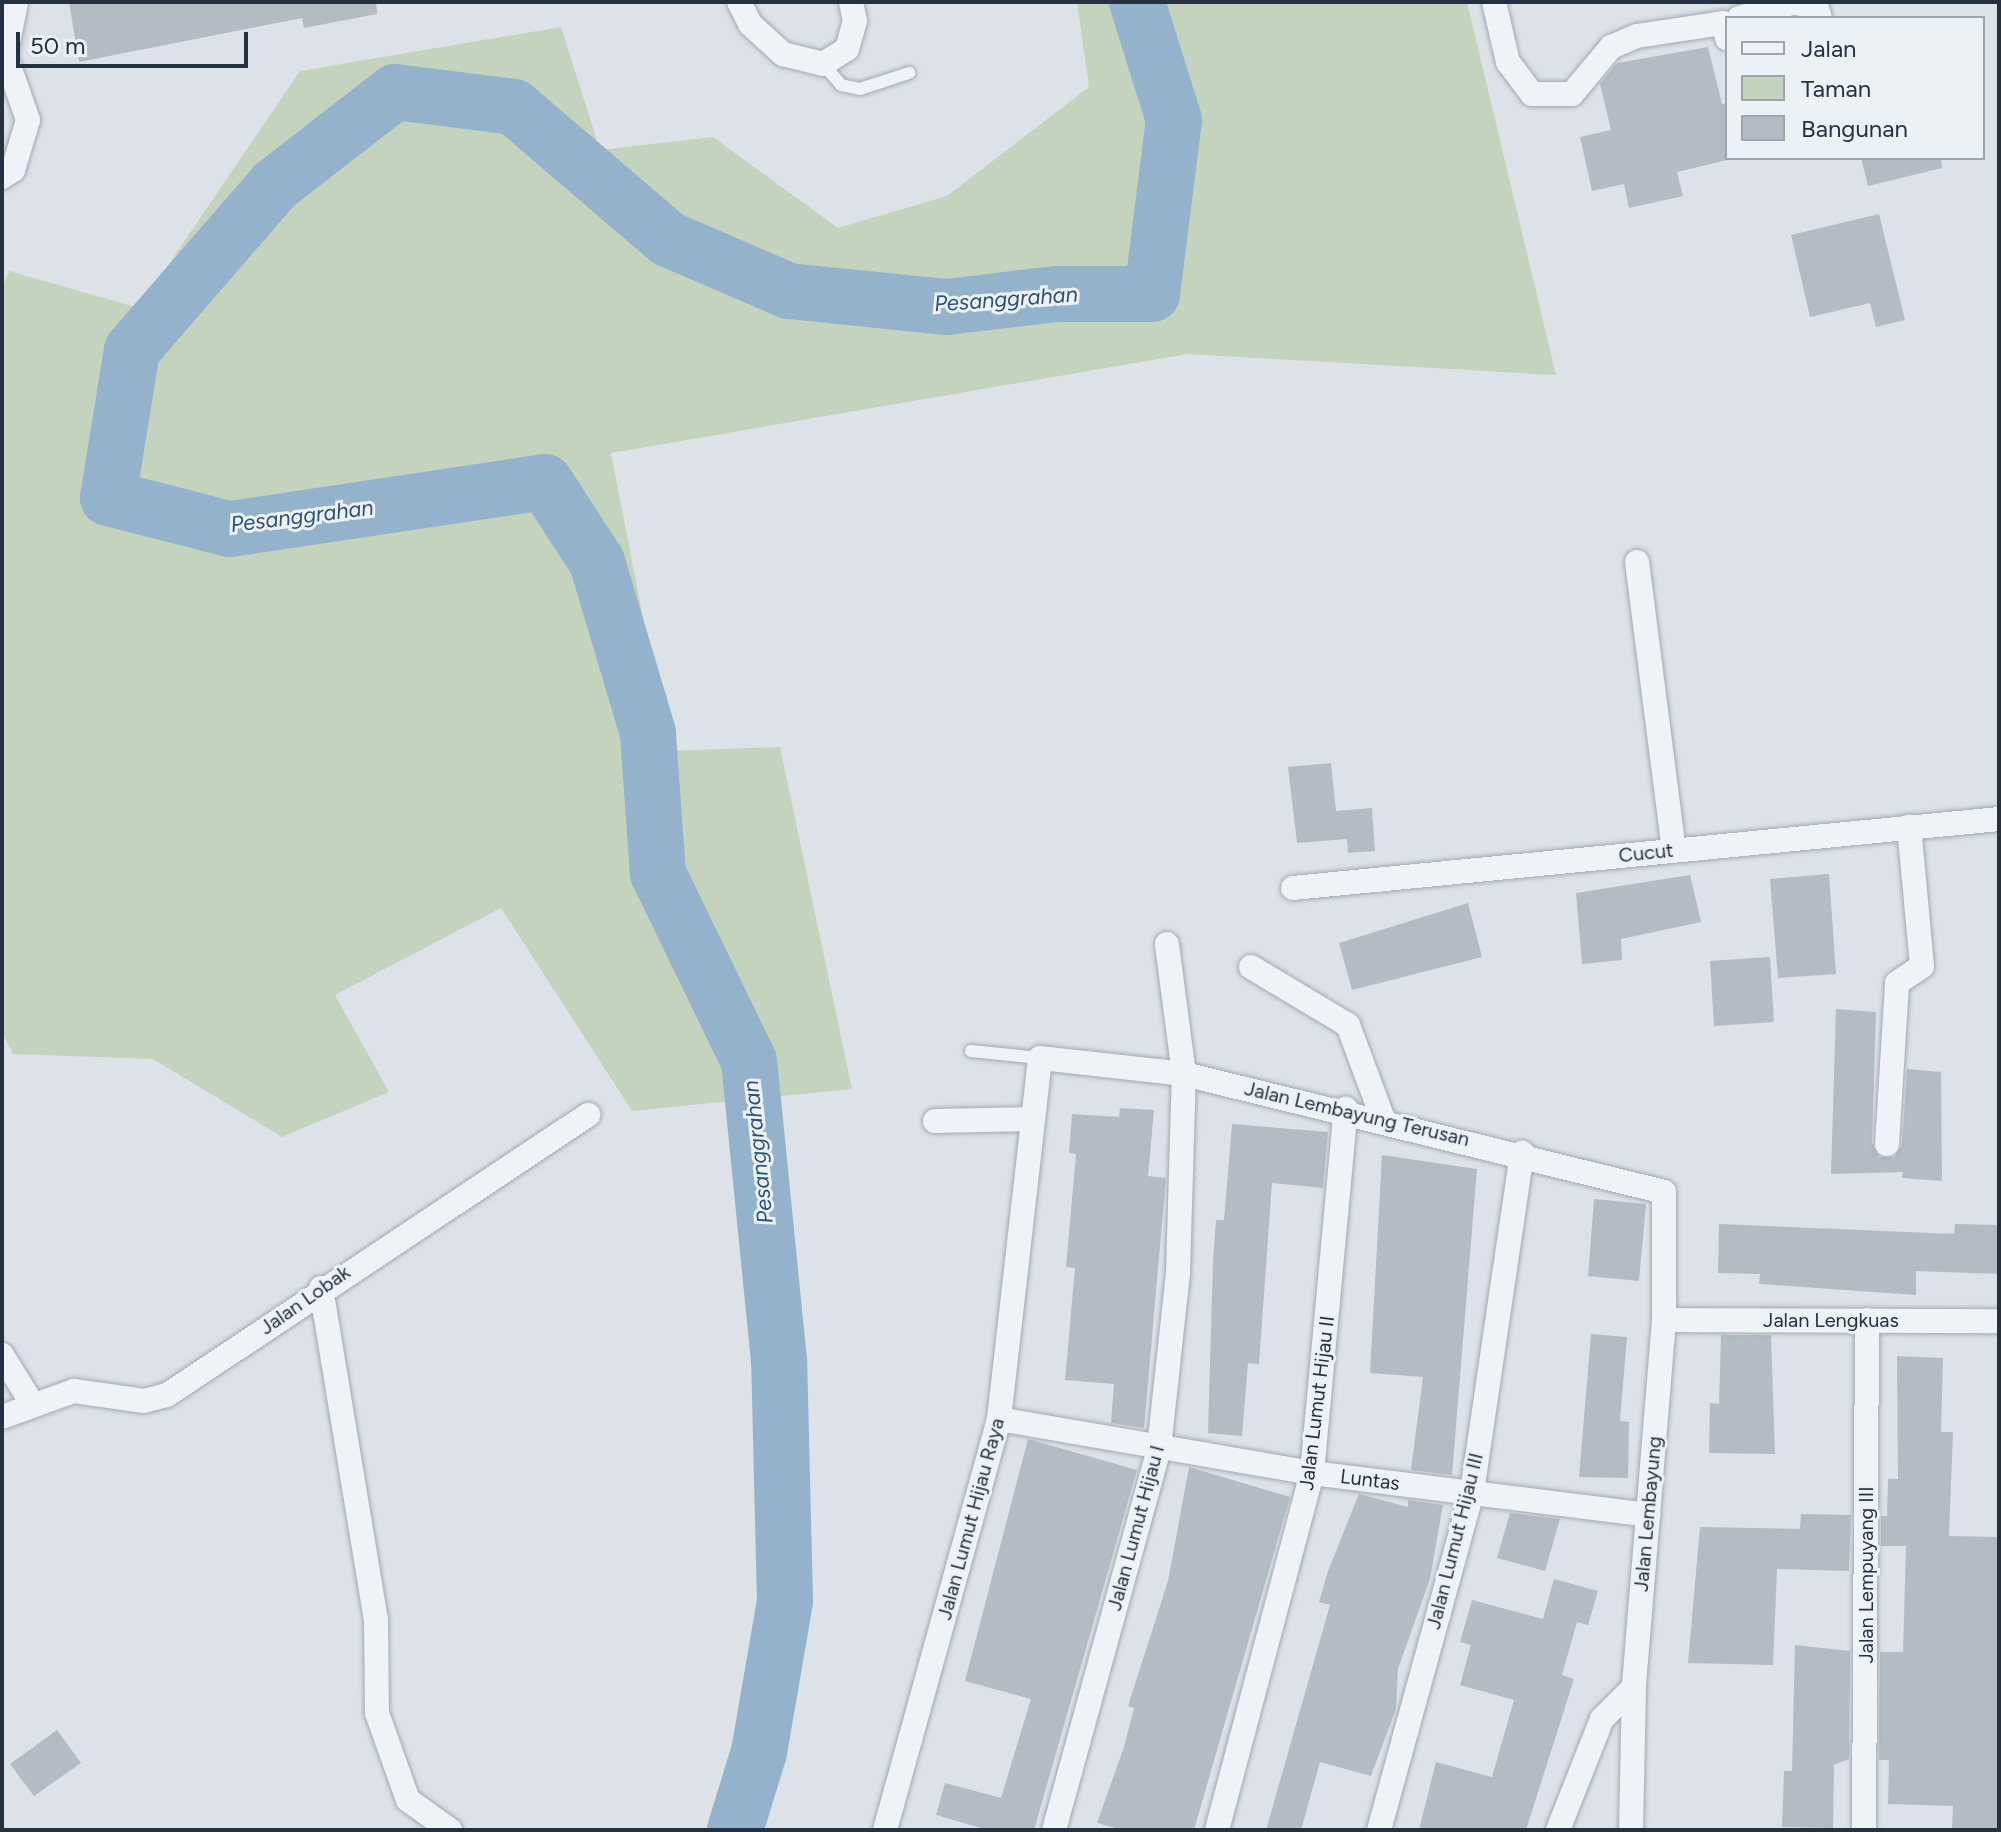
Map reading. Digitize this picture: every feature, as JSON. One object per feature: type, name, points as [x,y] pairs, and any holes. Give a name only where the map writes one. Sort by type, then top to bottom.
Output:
[{"type":"street","points":[[2,177],[13,170],[28,120],[5,68],[16,2]]},
{"type":"street","points":[[739,2],[750,24],[783,54],[823,64],[847,49],[855,21],[851,2]]},
{"type":"street","points":[[1494,2],[1508,62],[1532,94],[1572,94],[1611,47],[1637,36],[1725,25]]},
{"type":"street","points":[[1755,16],[1795,2],[1817,9],[1819,16]]},
{"type":"street","points":[[1637,562],[1674,851]]},
{"type":"street","name":"Cucut","points":[[1293,888],[1999,819]]},
{"type":"street","points":[[1887,1144],[1897,983],[1922,966],[1909,827]]},
{"type":"street","name":"Jalan Lumut Hijau I","points":[[1054,1830],[1159,1448],[1178,1272],[1184,1074],[1167,944]]},
{"type":"street","points":[[1251,967],[1348,1025],[1383,1119]]},
{"type":"street","name":"Jalan Lembayung Terusan","points":[[1040,1058],[1184,1074],[1346,1109],[1657,1188],[1668,1197]]},
{"type":"street","name":"Jalan Lumut Hijau Raya","points":[[885,1830],[999,1419],[1040,1058]]},
{"type":"street","name":"Jalan Lumut Hijau II","points":[[1217,1830],[1312,1473],[1346,1109]]},
{"type":"street","name":"Jalan Lobak","points":[[2,1417],[74,1391],[144,1401],[167,1395],[321,1288],[588,1115]]},
{"type":"street","points":[[935,1121],[1033,1119]]},
{"type":"street","name":"Jalan Lumut Hijau III","points":[[1379,1830],[1472,1492],[1522,1153]]},
{"type":"street","name":"Jalan Lembayung","points":[[1631,1830],[1634,1687],[1664,1320],[1668,1197]]},
{"type":"street","points":[[321,1288],[376,1619],[377,1713],[408,1800],[450,1830]]},
{"type":"street","name":"Jalan Lengkuas","points":[[1664,1320],[1999,1321]]},
{"type":"street","name":"Jalan Lempuyang III","points":[[1864,1830],[1867,1320]]},
{"type":"street","points":[[2,1355],[33,1405]]},
{"type":"street","name":"Luntas","points":[[999,1419],[1312,1473],[1648,1515]]},
{"type":"street","points":[[1558,1830],[1602,1719],[1634,1687]]},
{"type":"lane","points":[[823,64],[841,85],[860,89],[909,73]]},
{"type":"lane","points":[[971,1051],[1040,1058]]},
{"type":"green space","points":[[1077,2],[1467,2],[1556,375],[1187,354],[611,453],[669,751],[780,747],[852,1089],[632,1111],[501,908],[335,995],[389,1092],[282,1137],[153,1059],[13,1054],[2,1032],[2,288],[9,271],[139,308],[300,71],[561,27],[600,150],[713,137],[838,228],[947,196],[1089,87]]},
{"type":"building","points":[[69,2],[376,2],[377,14],[304,28],[302,18],[79,62]]},
{"type":"building","points":[[1708,47],[1722,104],[1725,103],[1727,160],[1677,172],[1683,196],[1629,208],[1624,184],[1592,191],[1580,137],[1611,130],[1600,84],[1617,63]]},
{"type":"building","points":[[1862,160],[1941,160],[1942,168],[1868,186]]},
{"type":"building","points":[[1879,214],[1905,320],[1876,327],[1870,303],[1810,317],[1791,235]]},
{"type":"building","points":[[1331,763],[1336,811],[1372,808],[1375,851],[1348,853],[1347,839],[1297,843],[1288,767]]},
{"type":"building","points":[[1829,874],[1836,974],[1778,978],[1770,879]]},
{"type":"building","points":[[1690,875],[1701,922],[1621,939],[1622,960],[1582,964],[1576,893]]},
{"type":"building","points":[[1468,903],[1482,957],[1352,990],[1339,943]]},
{"type":"building","points":[[1770,957],[1774,1022],[1714,1026],[1710,961]]},
{"type":"building","points":[[1836,1009],[1876,1012],[1872,1143],[1879,1157],[1894,1157],[1902,1146],[1907,1069],[1941,1072],[1942,1181],[1902,1178],[1903,1172],[1831,1174]]},
{"type":"building","points":[[1120,1108],[1154,1110],[1148,1176],[1166,1178],[1144,1428],[1111,1423],[1114,1384],[1065,1380],[1075,1268],[1066,1267],[1076,1154],[1069,1153],[1072,1114],[1119,1117]]},
{"type":"building","points":[[1232,1124],[1328,1132],[1323,1188],[1272,1183],[1259,1364],[1248,1363],[1242,1436],[1208,1433],[1216,1220],[1224,1220]]},
{"type":"building","points":[[1382,1155],[1477,1169],[1452,1475],[1411,1470],[1423,1377],[1370,1373]]},
{"type":"building","points":[[1594,1199],[1646,1204],[1639,1281],[1588,1276]]},
{"type":"building","points":[[1719,1224],[1954,1234],[1955,1224],[1999,1225],[1999,1274],[1916,1271],[1916,1295],[1759,1284],[1760,1274],[1718,1273]]},
{"type":"building","points":[[1591,1334],[1627,1337],[1620,1421],[1629,1422],[1628,1478],[1579,1477]]},
{"type":"building","points":[[1721,1335],[1771,1335],[1775,1454],[1709,1453],[1710,1403],[1719,1404]]},
{"type":"building","points":[[1897,1356],[1943,1358],[1941,1432],[1953,1432],[1949,1536],[1999,1537],[1999,1830],[1952,1830],[1953,1806],[1888,1804],[1889,1760],[1879,1760],[1880,1652],[1903,1652],[1906,1546],[1881,1546],[1881,1516],[1887,1516],[1888,1479],[1898,1479]]},
{"type":"building","points":[[1028,1439],[1137,1470],[1034,1830],[988,1830],[936,1815],[945,1783],[1001,1798],[1031,1699],[965,1681]]},
{"type":"building","points":[[1189,1467],[1290,1497],[1194,1830],[1123,1830],[1097,1823],[1124,1747],[1134,1708],[1128,1706],[1168,1581]]},
{"type":"building","points":[[1359,1494],[1408,1507],[1408,1500],[1443,1505],[1430,1579],[1398,1669],[1396,1709],[1371,1776],[1320,1762],[1301,1830],[1266,1830],[1330,1605],[1319,1602]]},
{"type":"building","points":[[1510,1513],[1560,1519],[1545,1571],[1497,1558]]},
{"type":"building","points":[[1801,1514],[1851,1515],[1849,1571],[1777,1569],[1773,1665],[1688,1663],[1700,1527],[1800,1529]]},
{"type":"building","points":[[1554,1579],[1598,1591],[1588,1625],[1577,1622],[1562,1675],[1574,1679],[1526,1830],[1419,1830],[1436,1762],[1492,1777],[1514,1700],[1460,1685],[1471,1645],[1460,1642],[1472,1600],[1543,1619]]},
{"type":"building","points":[[1795,1645],[1850,1651],[1849,1759],[1834,1765],[1833,1828],[1782,1827],[1784,1771],[1792,1771]]},
{"type":"building","points":[[57,1730],[81,1763],[34,1796],[10,1764]]},
{"type":"waterway","name":"Pesanggrahan","points":[[735,1830],[759,1752],[785,1601],[779,1361],[749,1061],[658,874],[648,733],[597,562],[545,482],[229,529],[108,498],[132,350],[275,185],[395,92],[514,107],[668,239],[789,291],[947,307],[1056,294],[1152,294],[1174,120],[1137,2]]}]
